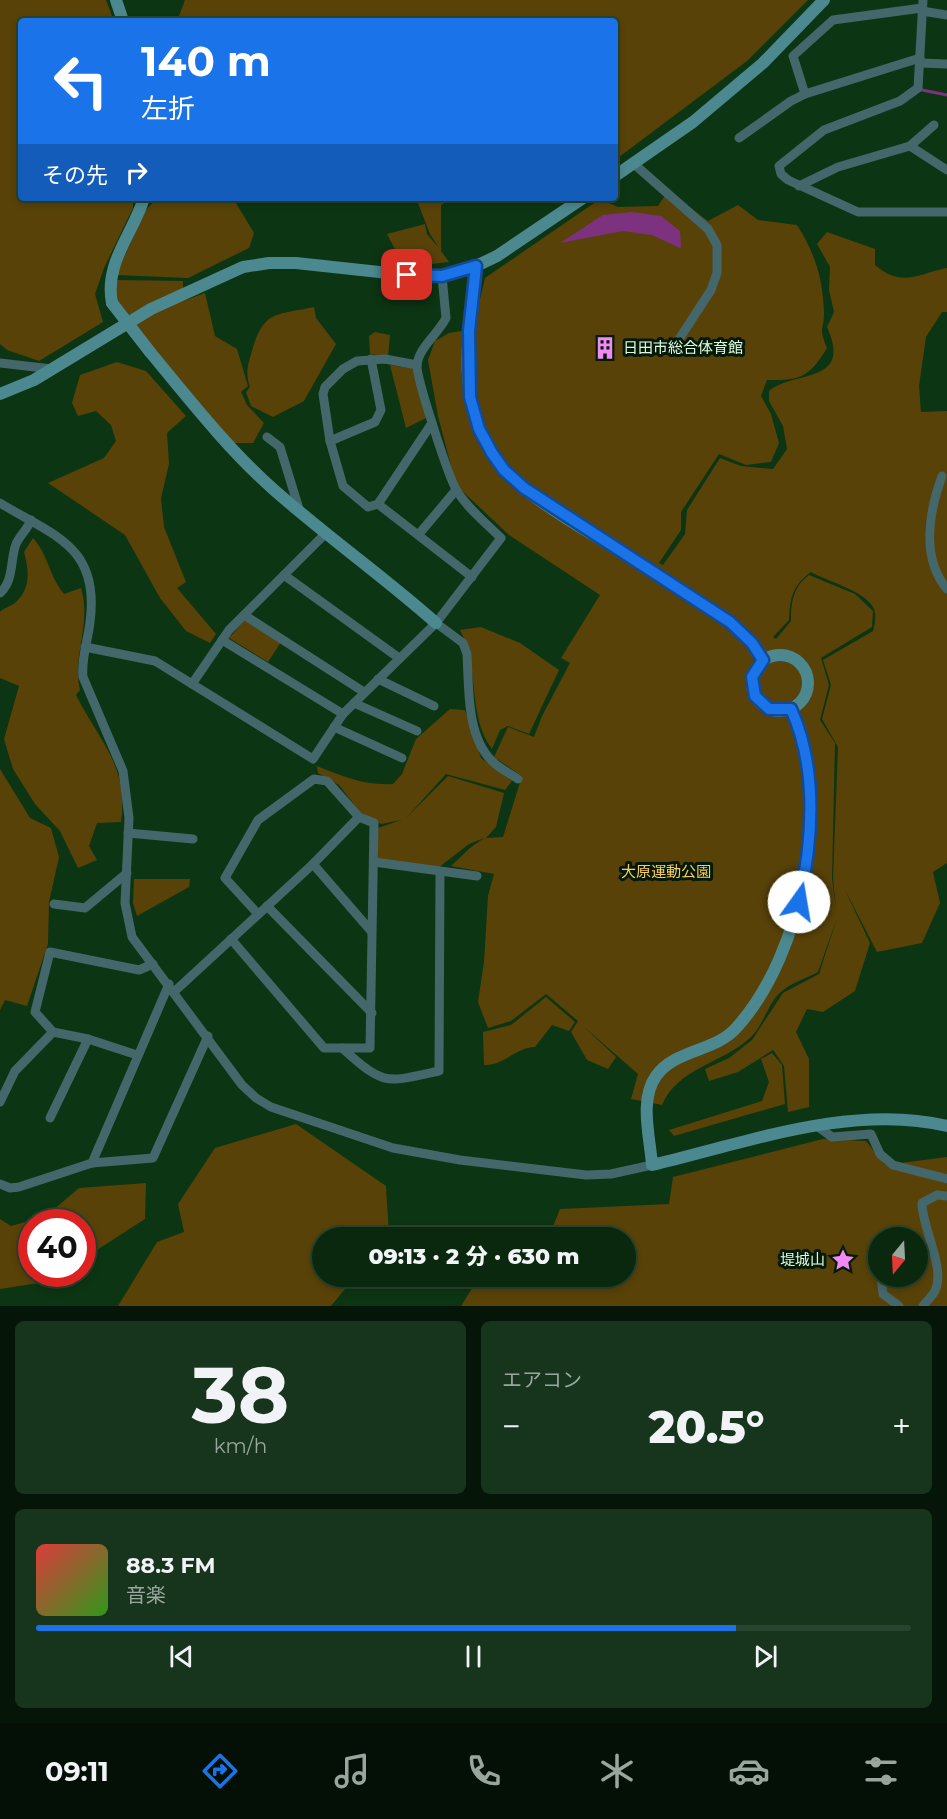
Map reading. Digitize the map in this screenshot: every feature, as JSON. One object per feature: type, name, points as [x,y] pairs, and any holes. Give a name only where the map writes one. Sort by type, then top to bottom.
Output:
[{"type":"street","points":[[116,0],[122,18]]},
{"type":"street","points":[[618,174],[693,122],[763,63],[824,0]]},
{"type":"street","points":[[922,6],[921,80],[913,94],[824,130],[779,166],[781,174],[799,186],[858,212],[947,212]]},
{"type":"street","points":[[805,94],[793,56],[833,20],[922,6],[947,15]]},
{"type":"street","points":[[739,138],[791,101],[805,94],[920,61],[947,64]]},
{"type":"street","points":[[799,186],[837,167],[910,146],[934,125]]},
{"type":"street","points":[[910,146],[947,170]]},
{"type":"street","points":[[634,164],[708,229],[717,245],[717,273],[711,290],[672,350]]},
{"type":"street","points":[[143,201],[112,266],[109,287],[112,303],[150,352],[250,466],[300,512],[463,643],[467,654],[474,726],[480,742],[489,759],[518,779]]},
{"type":"street","points":[[0,394],[52,369],[151,309],[243,267],[269,263],[296,263],[407,275],[442,276],[476,266],[544,227],[579,201]]},
{"type":"street","points":[[476,266],[469,331],[470,397],[479,429],[504,470],[551,508],[730,622],[752,643],[763,660]]},
{"type":"street","points":[[85,647],[155,661],[313,759],[343,714],[436,623],[501,537],[474,513],[456,490],[432,423],[417,365],[423,350],[446,318],[442,276]]},
{"type":"street","points":[[417,365],[371,359],[357,361],[343,369],[325,387],[324,410],[343,486],[368,507],[378,504],[432,423]]},
{"type":"street","points":[[330,441],[375,422],[378,417],[381,410],[371,359]]},
{"type":"street","points":[[0,363],[52,369]]},
{"type":"street","points":[[267,437],[280,447],[300,512]]},
{"type":"street","points":[[942,476],[935,494],[930,542],[933,569],[947,589]]},
{"type":"street","points":[[419,534],[456,490]]},
{"type":"street","points":[[0,503],[65,541],[81,561],[89,578],[90,622],[82,664],[83,677],[123,771],[128,833],[125,903],[132,937],[208,1036],[242,1085],[271,1107],[393,1148],[460,1160],[586,1175],[611,1174],[817,1126],[869,1118],[903,1119],[947,1126]]},
{"type":"street","points":[[378,504],[472,578]]},
{"type":"street","points":[[0,593],[6,588],[10,578],[15,546],[20,536],[26,533],[30,520]]},
{"type":"street","points":[[192,684],[222,640],[244,615],[326,533]]},
{"type":"street","points":[[0,574],[10,578]]},
{"type":"street","points":[[284,575],[399,658]]},
{"type":"street","points":[[244,615],[364,692]]},
{"type":"street","points":[[222,640],[343,714]]},
{"type":"street","points":[[772,656],[791,657],[805,670],[808,689],[804,698],[791,709],[769,709],[755,696],[752,677],[763,660],[772,656]]},
{"type":"street","points":[[378,679],[434,706]]},
{"type":"street","points":[[354,703],[417,731]]},
{"type":"street","points":[[652,1165],[647,1104],[648,1091],[656,1075],[671,1061],[708,1047],[736,1030],[759,1000],[778,963],[795,919],[807,867],[810,836],[804,752],[791,709]]},
{"type":"street","points":[[334,727],[402,758]]},
{"type":"street","points":[[231,939],[324,1048],[370,1048],[374,823],[359,817],[335,787],[321,778],[314,779],[258,820],[225,878],[258,915]]},
{"type":"street","points":[[92,1163],[137,1055],[172,988],[258,915],[359,817]]},
{"type":"street","points":[[128,833],[193,839]]},
{"type":"street","points":[[374,862],[477,876]]},
{"type":"street","points":[[313,864],[371,931]]},
{"type":"street","points":[[342,1048],[365,1069],[386,1080],[396,1081],[439,1071],[440,872]]},
{"type":"street","points":[[54,904],[85,908],[127,873]]},
{"type":"street","points":[[267,906],[372,1013]]},
{"type":"street","points":[[137,1055],[88,1039],[53,1032],[35,1012],[50,952],[139,970],[153,964]]},
{"type":"street","points":[[0,1102],[15,1071],[53,1032]]},
{"type":"street","points":[[0,1184],[10,1188],[19,1187],[92,1163],[153,1158],[208,1036]]},
{"type":"street","points":[[50,1118],[88,1039]]},
{"type":"street","points":[[817,1126],[832,1137],[871,1134],[880,1154],[893,1164],[947,1179]]},
{"type":"street","points":[[923,1306],[936,1289],[936,1265],[922,1203],[937,1195],[947,1196]]},
{"type":"street","points":[[882,1287],[883,1294],[899,1306]]},
{"type":"green space","points":[[0,0],[106,0],[113,18],[18,18],[18,201],[133,201],[133,208],[104,268],[95,294],[103,322],[39,361],[7,350],[0,344]]},
{"type":"green space","points":[[185,0],[808,0],[747,61],[618,158],[618,18],[178,18]]},
{"type":"green space","name":"大原運動公園","points":[[668,191],[708,221],[738,205],[758,220],[797,225],[813,256],[822,289],[824,313],[822,332],[827,348],[810,371],[803,375],[796,378],[767,380],[761,396],[771,414],[779,443],[771,462],[746,465],[719,454],[681,512],[681,530],[659,563],[663,565],[685,534],[687,510],[720,458],[741,466],[773,469],[787,449],[783,426],[769,401],[769,391],[817,373],[827,367],[832,359],[833,346],[827,327],[834,312],[829,290],[830,267],[817,244],[827,232],[875,249],[875,265],[893,276],[902,278],[918,276],[947,268],[947,312],[942,312],[926,337],[919,386],[921,412],[947,411],[947,863],[933,872],[940,903],[922,943],[877,952],[844,888],[870,943],[855,991],[823,1012],[807,1009],[796,1032],[809,1059],[809,1107],[788,1112],[784,1066],[773,1050],[738,1072],[709,1081],[705,1069],[729,1058],[752,1040],[783,993],[819,974],[837,918],[818,972],[782,991],[769,1007],[751,1037],[728,1054],[679,1082],[669,1092],[662,1105],[631,1099],[638,1074],[583,1026],[616,1057],[608,1069],[587,1060],[571,1032],[578,1021],[546,994],[511,1021],[488,1028],[478,1002],[484,962],[488,896],[494,874],[451,866],[484,838],[469,844],[438,868],[378,860],[378,828],[401,820],[381,824],[360,812],[339,785],[318,773],[317,766],[363,782],[393,784],[402,774],[416,739],[450,709],[465,710],[481,758],[512,781],[505,790],[446,774],[406,818],[448,776],[504,793],[496,827],[486,838],[503,837],[522,776],[494,757],[508,727],[534,737],[542,716],[570,663],[561,658],[600,595],[509,535],[456,485],[438,416],[428,360],[435,341],[449,333],[473,329],[485,278],[597,201],[604,201],[618,207],[658,206]],"holes":[[[811,572],[845,587],[868,601],[873,607],[875,622],[873,631],[823,660],[831,685],[822,719],[838,747],[833,879],[836,908],[832,879],[835,743],[820,720],[829,685],[821,658],[872,627],[873,611],[855,594],[809,575],[799,585],[794,595],[791,621],[776,639],[773,637],[789,620],[793,593],[800,582]]]},
{"type":"green space","points":[[154,201],[235,201],[254,233],[249,248],[188,278],[116,275],[145,211]]},
{"type":"green space","points":[[417,201],[447,201],[441,205],[441,251],[449,262],[413,266],[402,263],[387,234],[425,224],[427,234],[439,248],[430,234]]},
{"type":"green space","points":[[115,280],[183,281],[183,289],[128,316],[116,300]]},
{"type":"green space","points":[[205,293],[215,336],[237,349],[248,386],[241,392],[247,405],[264,423],[253,443],[232,443],[134,325],[156,311]]},
{"type":"green space","points":[[314,307],[316,318],[336,344],[304,401],[273,417],[251,406],[246,392],[250,387],[249,360],[256,338],[261,328],[273,317]]},
{"type":"green space","points":[[375,332],[390,335],[388,357],[370,354],[369,336]]},
{"type":"green space","points":[[117,362],[146,371],[186,416],[167,433],[169,464],[161,498],[164,527],[186,582],[177,588],[216,634],[210,643],[186,631],[160,598],[125,535],[48,483],[104,458],[116,441],[111,425],[96,411],[78,416],[72,403],[80,375]]},
{"type":"green space","points":[[390,365],[416,369],[428,417],[406,428]]},
{"type":"green space","points":[[33,538],[64,594],[81,588],[84,614],[78,664],[80,690],[76,695],[110,755],[121,785],[121,822],[97,823],[89,846],[97,860],[78,868],[60,831],[35,804],[13,769],[4,739],[19,686],[0,678],[0,612],[13,605],[24,591],[28,572],[24,552]]},
{"type":"green space","points":[[245,620],[281,642],[268,662],[229,638]]},
{"type":"green space","points":[[481,627],[520,643],[559,670],[529,734],[508,726],[500,730],[492,749],[479,722],[470,660],[460,630]]},
{"type":"green space","points":[[0,769],[30,818],[51,828],[59,857],[49,902],[48,944],[27,1006],[5,1000],[0,1010]]},
{"type":"green space","points":[[134,879],[190,879],[189,887],[137,916],[133,903]]},
{"type":"green space","points":[[546,997],[575,1022],[569,1031],[552,1025],[535,1047],[522,1050],[498,1063],[484,1065],[483,1032],[511,1025]]},
{"type":"green space","points":[[772,1053],[782,1065],[785,1104],[674,1136],[669,1130],[762,1101],[769,1082],[761,1059]]},
{"type":"green space","points":[[296,1124],[386,1186],[389,1227],[312,1227],[312,1287],[347,1287],[331,1306],[118,1306],[157,1242],[184,1232],[178,1204],[215,1148]]},
{"type":"green space","points":[[823,1139],[866,1141],[885,1165],[947,1157],[947,1306],[461,1306],[473,1287],[636,1287],[636,1227],[553,1227],[560,1209],[669,1204],[673,1177]]},
{"type":"green space","points":[[146,1183],[145,1219],[96,1251],[96,1209],[54,1209],[79,1188]]},
{"type":"green space","points":[[0,1219],[11,1226],[18,1224],[18,1286],[0,1289]]},
{"type":"shaded area","points":[[632,212],[661,216],[680,231],[681,247],[652,235],[623,231],[560,243],[603,215]]},
{"type":"waterway","points":[[922,90],[947,95]]},
{"type":"place","name":"日田市総合体育館","points":[[605,348]]},
{"type":"place","name":"堤城山","points":[[843,1260]]},
{"type":"route","points":[[407,275],[442,276],[476,266],[469,331],[470,397],[479,429],[504,470],[551,508],[730,622],[752,643],[763,660],[752,677],[755,696],[769,709],[779,711],[791,709],[804,752],[810,836],[807,867],[799,902]]}]
